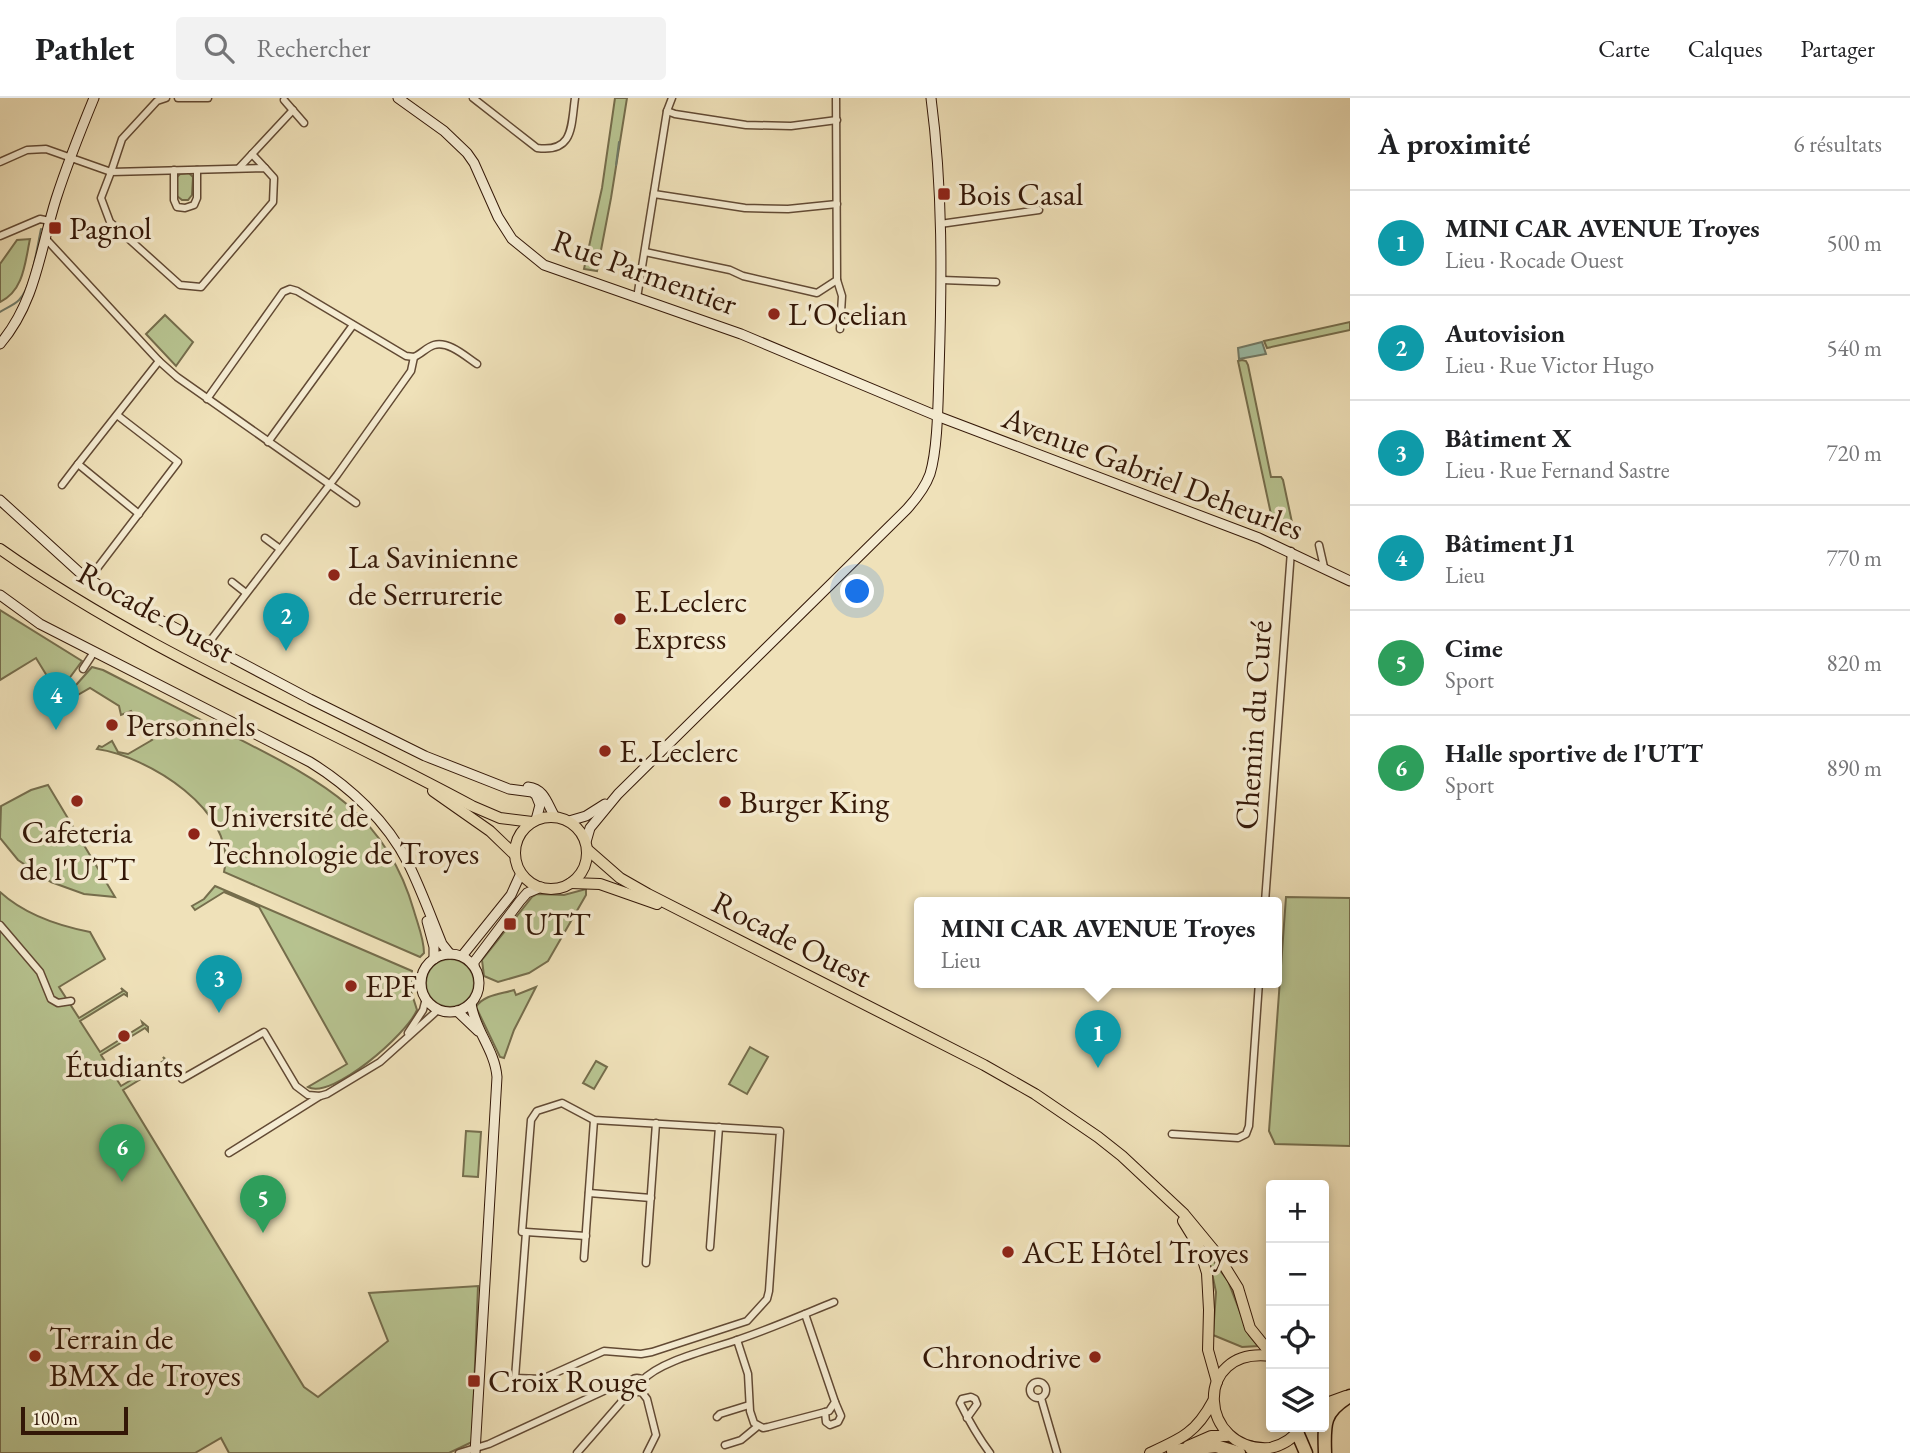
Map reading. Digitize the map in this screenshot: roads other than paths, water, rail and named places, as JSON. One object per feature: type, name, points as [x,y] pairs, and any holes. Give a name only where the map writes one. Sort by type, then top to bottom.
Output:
[{"type":"highway","points":[[1325,1453],[1326,1420],[1338,1404],[1350,1396]]},
{"type":"highway","points":[[1300,1432],[1306,1453]]},
{"type":"highway","points":[[1170,1452],[1216,1446],[1250,1452]]},
{"type":"main road","name":"Rocade Ouest","points":[[0,549],[37,576],[109,620],[404,771],[500,818],[534,821]]},
{"type":"main road","name":"Rocade Ouest","points":[[404,771],[490,831],[515,855]]},
{"type":"main road","points":[[555,817],[569,821],[576,827],[587,846],[584,869],[571,883],[553,889],[541,887],[526,879],[515,855],[519,836],[534,821],[555,817]]},
{"type":"main road","name":"Rocade Ouest","points":[[587,846],[620,878],[677,911],[984,1065],[1035,1094],[1122,1156],[1184,1214],[1217,1254],[1238,1288],[1250,1328],[1266,1349]]},
{"type":"main road","name":"Rocade Ouest","points":[[571,883],[600,884],[677,911]]},
{"type":"main road","name":"Rocade Ouest","points":[[1164,1196],[1190,1232],[1204,1260],[1209,1310],[1208,1350],[1217,1382]]},
{"type":"main road","points":[[1150,1453],[1186,1436],[1196,1428],[1213,1401],[1217,1382],[1234,1362],[1246,1356],[1266,1355]]},
{"type":"main road","points":[[1329,1394],[1350,1396]]},
{"type":"main road","points":[[1329,1402],[1350,1396]]},
{"type":"main road","points":[[1213,1401],[1217,1420],[1227,1436],[1250,1452],[1276,1447],[1296,1432]]},
{"type":"main road","points":[[1170,1452],[1211,1436],[1227,1436]]},
{"type":"street","points":[[0,344],[28,302],[54,208],[94,98]]},
{"type":"street","points":[[166,98],[157,102],[121,139],[101,198],[110,222],[180,285],[201,287],[273,202],[274,178],[252,154]]},
{"type":"street","points":[[178,98],[208,98]]},
{"type":"street","name":"Rue Parmentier","points":[[398,98],[444,131],[467,153],[498,217],[512,239],[544,265],[741,334],[937,416]]},
{"type":"street","points":[[476,99],[537,148],[549,150],[562,146],[570,134],[575,98]]},
{"type":"street","points":[[637,298],[667,111],[672,98]]},
{"type":"street","points":[[836,98],[837,280],[842,296],[840,329]]},
{"type":"street","points":[[587,846],[590,828],[618,794],[925,486],[932,465],[937,416],[942,280],[939,157],[930,98]]},
{"type":"street","points":[[284,100],[304,123]]},
{"type":"street","points":[[239,168],[293,110]]},
{"type":"street","points":[[667,111],[746,125],[791,126],[837,120]]},
{"type":"street","points":[[0,163],[27,150],[46,149],[111,172],[265,167]]},
{"type":"street","points":[[174,170],[174,200],[177,207],[186,208],[194,205],[197,198],[197,170]]},
{"type":"street","points":[[654,194],[745,208],[789,209],[837,204]]},
{"type":"street","points":[[940,224],[1039,211]]},
{"type":"street","points":[[0,236],[32,221],[50,221]]},
{"type":"street","points":[[46,239],[159,361],[206,399],[356,503]]},
{"type":"street","points":[[645,252],[730,270],[743,276],[817,293],[837,280]]},
{"type":"street","points":[[942,280],[996,282]]},
{"type":"street","points":[[206,399],[289,286],[398,352],[414,357],[435,345],[441,345],[452,348],[477,364]]},
{"type":"street","points":[[268,442],[353,325]]},
{"type":"street","points":[[207,645],[411,371],[414,357]]},
{"type":"street","points":[[62,485],[159,361]]},
{"type":"street","points":[[89,579],[178,462],[117,415]]},
{"type":"street","name":"Avenue Gabriel Deheurles","points":[[937,416],[1291,551],[1350,581]]},
{"type":"street","points":[[78,464],[139,514]]},
{"type":"street","points":[[0,499],[89,579],[128,604],[416,752],[500,786],[532,792],[540,804],[534,821]]},
{"type":"street","points":[[265,538],[280,549]]},
{"type":"street","points":[[1319,545],[1324,567]]},
{"type":"street","name":"Chemin du Curé","points":[[1265,897],[1291,551]]},
{"type":"street","points":[[232,582],[246,593]]},
{"type":"street","points":[[0,595],[40,625],[333,776],[360,800],[395,841],[418,886],[442,944],[450,954]]},
{"type":"street","points":[[83,669],[94,652]]},
{"type":"street","points":[[500,786],[532,786],[539,789],[555,817]]},
{"type":"street","points":[[569,821],[586,816],[618,794]]},
{"type":"street","points":[[462,956],[511,895],[521,873]]},
{"type":"street","points":[[418,886],[434,947],[434,959],[423,974],[422,986],[426,998],[439,1009],[457,1011],[469,1020],[487,1044]]},
{"type":"street","points":[[457,1011],[471,1003],[479,986],[474,962],[527,892],[541,887]]},
{"type":"street","points":[[0,925],[40,972],[51,999],[58,1003],[71,1001]]},
{"type":"street","points":[[434,959],[450,954],[462,956],[474,966]]},
{"type":"street","points":[[1172,1134],[1238,1138],[1246,1134],[1249,1126],[1259,988]]},
{"type":"street","points":[[400,1045],[423,1010],[426,998]]},
{"type":"street","points":[[471,1003],[493,1056],[497,1077],[475,1451]]},
{"type":"street","points":[[229,1153],[380,1062],[439,1009]]},
{"type":"street","points":[[182,1079],[264,1032],[296,1086],[308,1095],[320,1096]]},
{"type":"street","points":[[526,1232],[515,1378],[542,1379],[604,1351],[642,1354],[747,1321],[768,1299],[780,1131],[594,1120],[562,1103],[537,1111],[531,1120],[522,1232],[526,1232],[586,1236]]},
{"type":"street","points":[[584,1258],[594,1120]]},
{"type":"street","points":[[646,1263],[656,1123]]},
{"type":"street","points":[[710,1247],[719,1127]]},
{"type":"street","points":[[589,1193],[650,1198]]},
{"type":"street","points":[[642,1381],[649,1373],[692,1355],[834,1302]]},
{"type":"street","points":[[805,1314],[841,1416],[838,1422],[830,1425],[826,1422],[825,1412]]},
{"type":"street","points":[[737,1340],[748,1374],[751,1417],[758,1426]]},
{"type":"street","points":[[577,1453],[631,1387],[635,1378],[642,1381],[644,1387],[641,1391]]},
{"type":"street","points":[[459,1453],[475,1451],[621,1383],[638,1393],[641,1391]]},
{"type":"street","points":[[641,1391],[647,1399],[656,1436],[647,1453]]},
{"type":"street","points":[[1041,1398],[1057,1453]]},
{"type":"street","points":[[725,1445],[741,1440],[758,1426],[768,1427],[825,1412],[833,1408],[835,1402]]},
{"type":"street","points":[[717,1418],[720,1414],[749,1405]]},
{"type":"street","points":[[967,1418],[990,1453]]},
{"type":"waterway","points":[[616,165],[619,142]]},
{"type":"waterway","points":[[0,312],[17,302],[24,294],[41,229]]},
{"type":"place","name":"Bois Casal","points":[[944,194]]},
{"type":"place","name":"Pagnol","points":[[55,228]]},
{"type":"place","name":"L'Ocelian","points":[[774,314]]},
{"type":"place","name":"La Savinienne de Serrurerie","points":[[334,575]]},
{"type":"place","name":"E.Leclerc Express","points":[[620,619]]},
{"type":"place","name":"Autovision","points":[[286,651]]},
{"type":"place","name":"Personnels","points":[[112,725]]},
{"type":"place","name":"Bâtiment J1","points":[[56,730]]},
{"type":"place","name":"E. Leclerc","points":[[605,751]]},
{"type":"place","name":"Cafeteria de l'UTT","points":[[77,801]]},
{"type":"place","name":"Burger King","points":[[725,802]]},
{"type":"place","name":"Université de Technologie de Troyes","points":[[194,834]]},
{"type":"place","name":"UTT","points":[[510,924]]},
{"type":"place","name":"EPF","points":[[351,986]]},
{"type":"place","name":"Bâtiment X","points":[[219,1013]]},
{"type":"place","name":"Étudiants","points":[[124,1036]]},
{"type":"place","name":"MINI CAR AVENUE Troyes","points":[[1098,1068]]},
{"type":"place","name":"Halle sportive de l'UTT","points":[[122,1182]]},
{"type":"place","name":"Cime","points":[[263,1233]]},
{"type":"place","name":"ACE Hôtel Troyes","points":[[1008,1252]]},
{"type":"place","name":"Terrain de BMX de Troyes","points":[[35,1356]]},
{"type":"place","name":"Chronodrive","points":[[1095,1357]]},
{"type":"place","name":"Croix Rouge","points":[[474,1381]]}]
